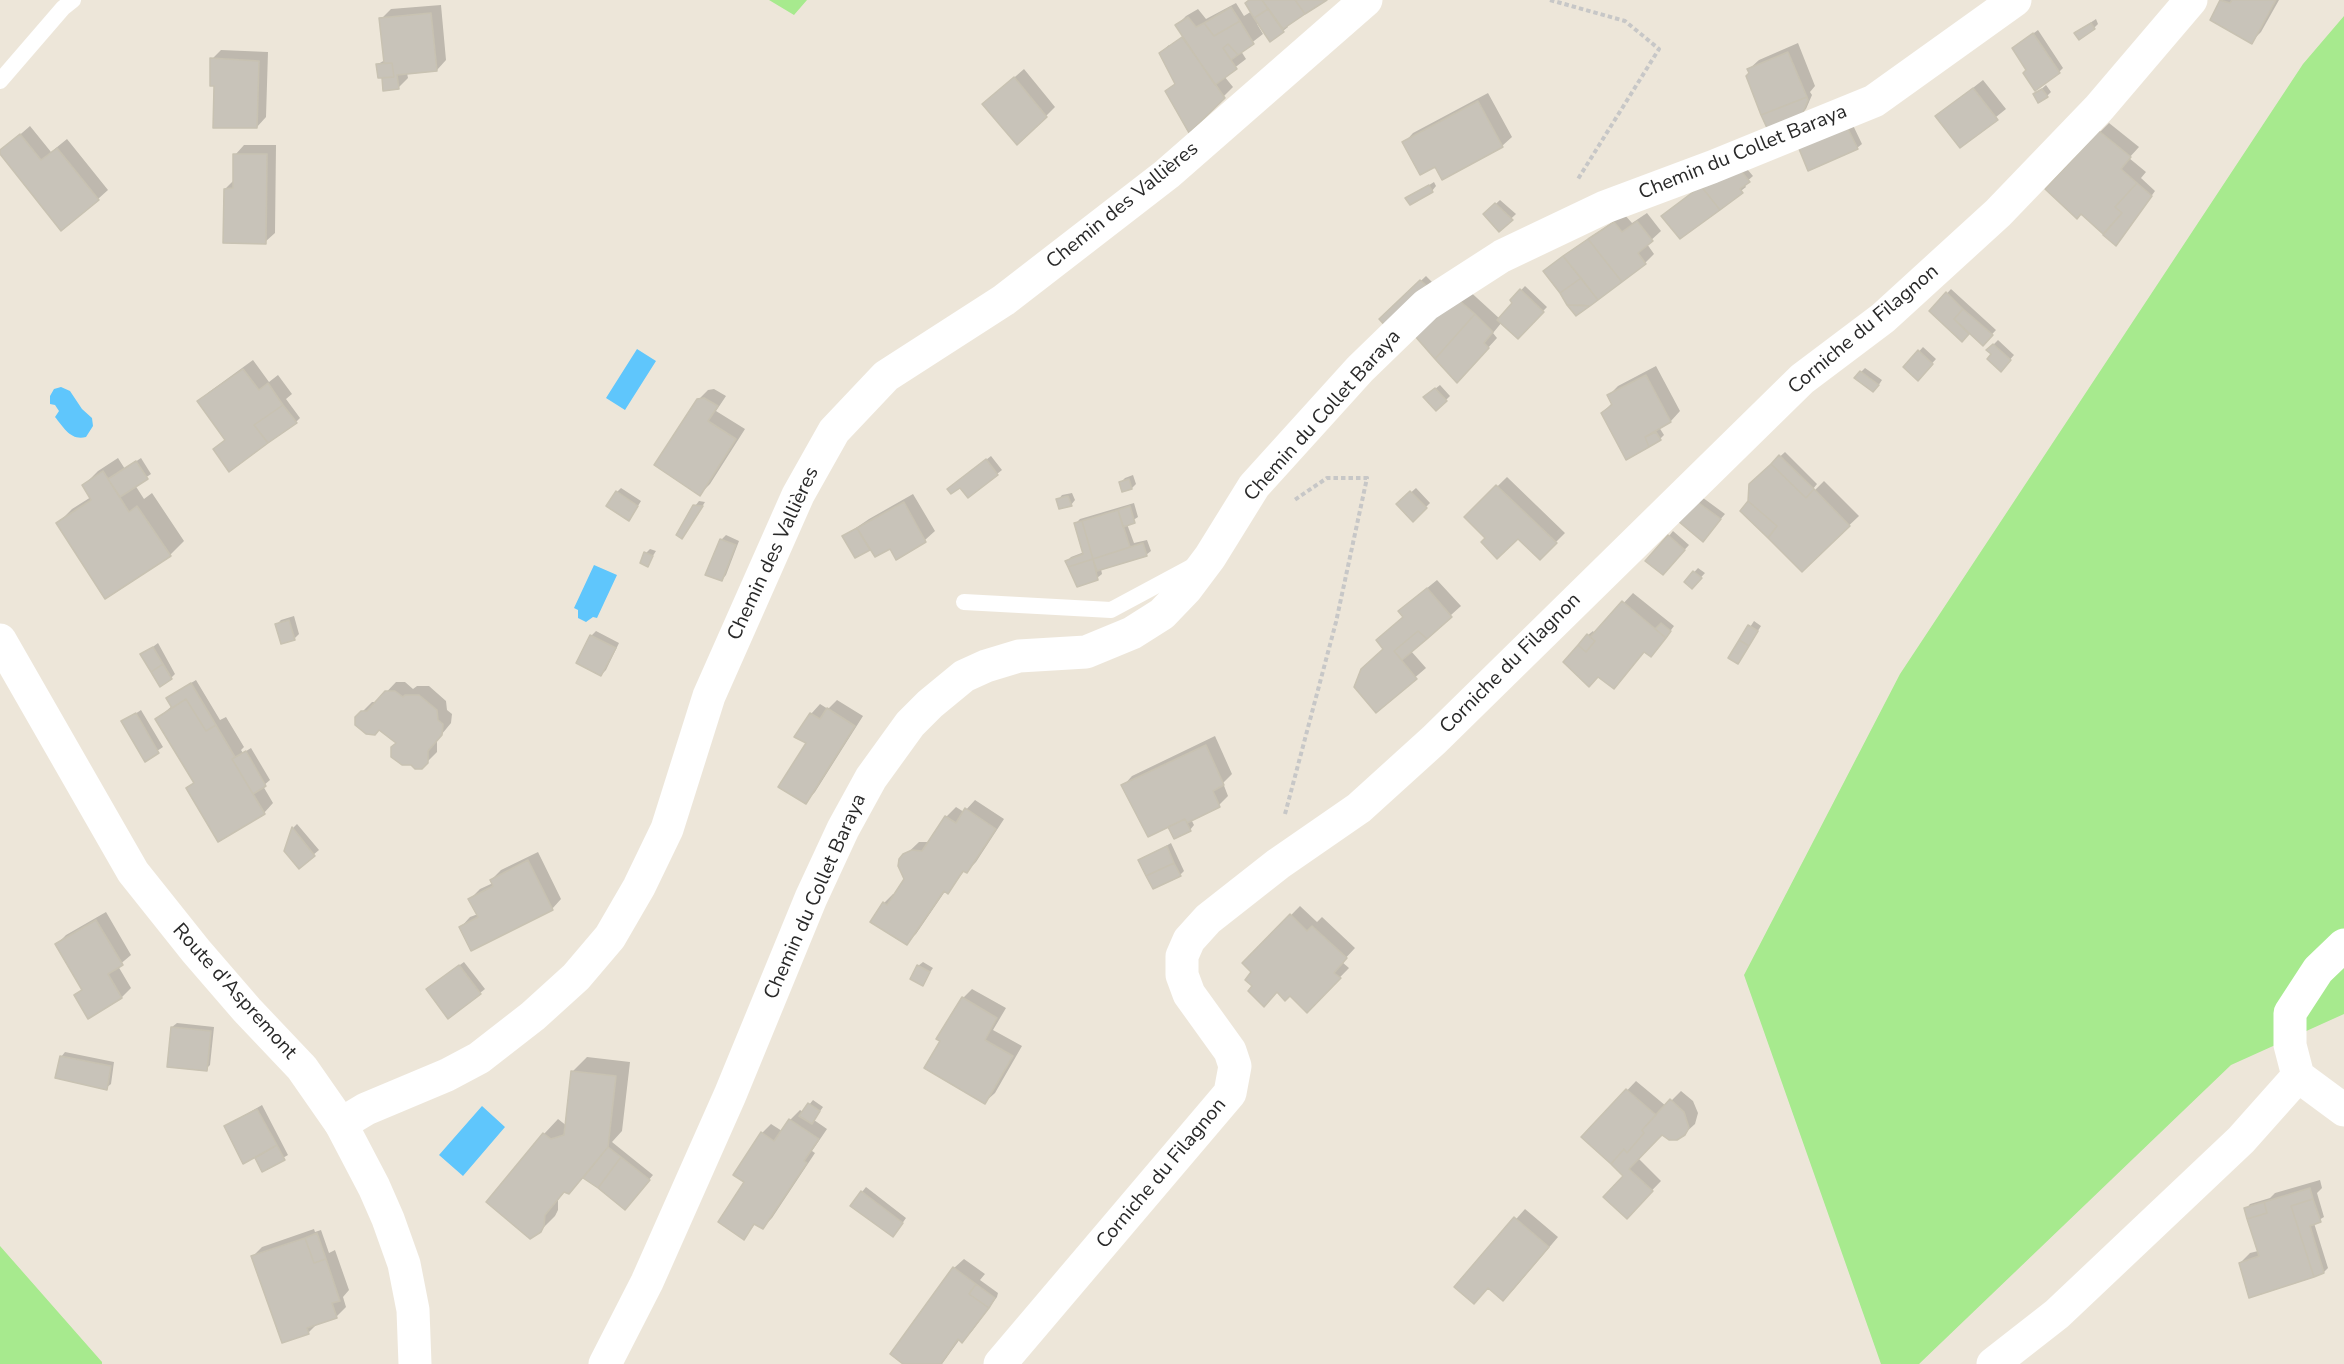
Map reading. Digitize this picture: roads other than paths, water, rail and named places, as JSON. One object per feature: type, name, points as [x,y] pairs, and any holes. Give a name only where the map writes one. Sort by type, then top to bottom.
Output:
[{"type":"street","name":"Chemin des Vallières","points":[[341,1124],[366,1109],[447,1075],[479,1058],[533,1016],[576,977],[610,937],[639,887],[667,829],[709,696],[798,495],[834,431],[886,376],[1004,300],[1167,174],[1366,0]]},
{"type":"street","name":"Chemin du Collet Baraya","points":[[605,1364],[647,1282],[730,1095],[811,898],[843,829],[871,778],[910,724],[930,704],[964,676],[986,666],[1019,656],[1086,652],[1132,633],[1162,614],[1186,589],[1210,557],[1254,486],[1360,369],[1426,305],[1502,256],[1605,207],[1712,167],[1874,101],[2015,0]]},
{"type":"street","name":"Corniche du Filagnon","points":[[1000,1364],[1230,1093],[1235,1066],[1230,1051],[1189,994],[1182,975],[1182,956],[1189,940],[1208,919],[1278,864],[1359,808],[1434,740],[1802,379],[1883,318],[1998,213],[2099,108],[2191,0]]},
{"type":"street","name":"Route d'Aspremont","points":[[0,640],[133,872],[196,951],[247,1010],[302,1068],[341,1124],[388,1220],[404,1264],[413,1310],[415,1364]]},
{"type":"street","points":[[2344,945],[2318,970],[2290,1013],[2290,1045],[2298,1076],[2344,1110]]},
{"type":"street","points":[[1993,1364],[2057,1314],[2241,1140],[2298,1076]]},
{"type":"lane","points":[[0,81],[63,8],[74,0]]},
{"type":"lane","points":[[964,602],[1111,610],[1210,557]]},
{"type":"water","points":[[637,349],[656,361],[625,410],[606,398]]},
{"type":"water","points":[[61,387],[70,391],[82,409],[92,418],[93,426],[86,437],[72,435],[55,417],[59,411],[55,405],[50,404],[50,396],[54,389]]},
{"type":"water","points":[[594,565],[617,575],[597,618],[593,617],[586,622],[578,618],[578,610],[574,608]]},
{"type":"water","points":[[482,1106],[505,1127],[463,1176],[439,1155]]}]
